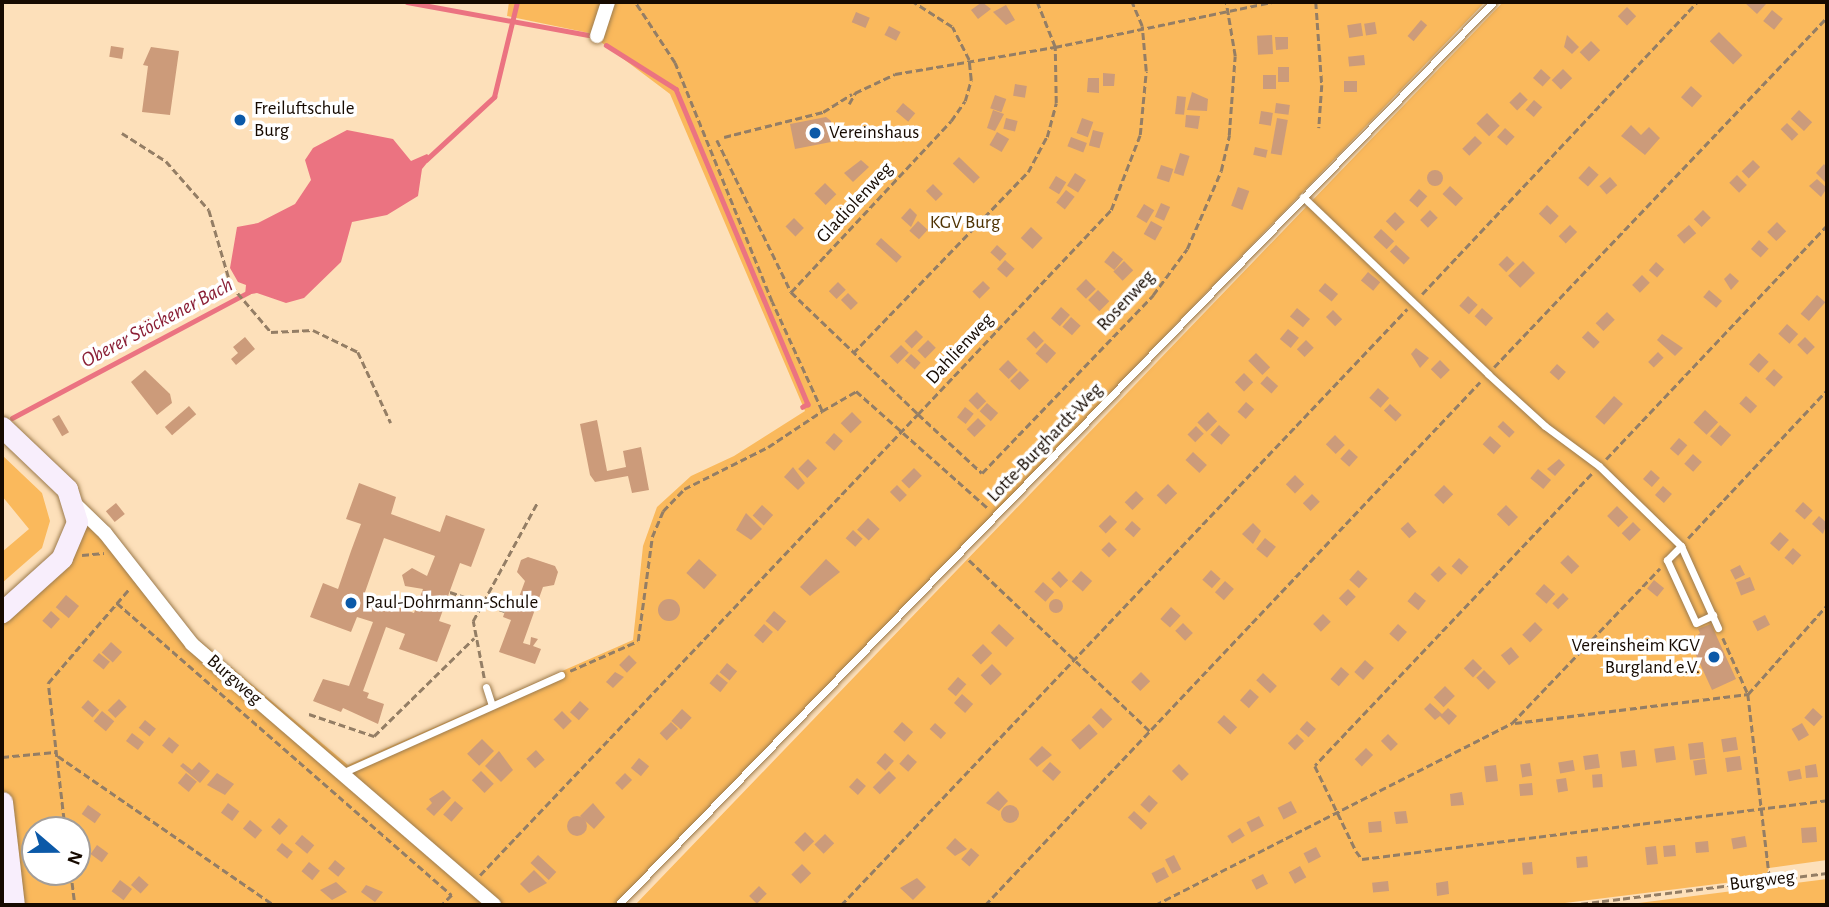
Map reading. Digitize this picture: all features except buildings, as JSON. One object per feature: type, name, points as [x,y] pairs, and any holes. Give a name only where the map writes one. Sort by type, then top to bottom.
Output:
[{"type":"street","points":[[597,36],[608,2]]},
{"type":"street","name":"Burgweg","points":[[2,428],[61,483],[75,504],[104,533],[192,644],[494,905]]},
{"type":"street","points":[[2,612],[62,558],[75,535],[75,504]]},
{"type":"street","points":[[2,802],[15,905]]},
{"type":"lane","name":"Lotte-Burghardt-Weg","points":[[618,905],[1493,2]]},
{"type":"lane","points":[[1303,197],[1545,426],[1599,466],[1681,546],[1718,628]]},
{"type":"lane","points":[[1681,546],[1667,560],[1696,623],[1713,615]]},
{"type":"lane","points":[[342,773],[561,675]]},
{"type":"lane","points":[[486,687],[492,705]]},
{"type":"path","points":[[635,2],[675,64],[772,302],[822,411]]},
{"type":"path","points":[[913,2],[952,27],[969,60]]},
{"type":"path","points":[[853,353],[1028,172],[1047,137],[1056,103],[1055,47],[1037,2]]},
{"type":"path","name":"Dahlienweg","points":[[918,414],[1111,210],[1140,135],[1146,71],[1142,26],[1132,2]]},
{"type":"path","name":"Rosenweg","points":[[918,414],[982,473],[1171,273],[1207,209],[1229,135],[1235,55],[1226,2]]},
{"type":"path","points":[[724,137],[823,112],[895,74],[1055,47],[1142,26],[1273,2]]},
{"type":"path","points":[[1316,2],[1322,85],[1319,128]]},
{"type":"path","points":[[841,905],[1698,2]]},
{"type":"path","points":[[985,905],[1827,17]]},
{"type":"path","name":"Gladiolenweg","points":[[791,292],[951,121],[971,80],[969,60]]},
{"type":"path","points":[[849,104],[855,93]]},
{"type":"path","points":[[122,133],[166,161],[209,210],[219,237],[224,270],[239,295],[271,332],[313,330],[358,352],[391,423]]},
{"type":"path","points":[[471,884],[918,414],[791,292],[717,140]]},
{"type":"path","points":[[1827,225],[1315,766],[1336,813],[1362,859],[1827,800]]},
{"type":"path","points":[[1681,546],[1827,390]]},
{"type":"path","points":[[561,675],[638,640],[652,537],[663,512],[684,489],[768,447],[856,391],[996,516]]},
{"type":"path","points":[[486,687],[474,638],[473,621],[479,602],[537,503]]},
{"type":"path","points":[[961,553],[1150,731]]},
{"type":"path","points":[[1155,905],[1512,723],[1667,560]]},
{"type":"path","points":[[63,816],[48,683],[139,579]]},
{"type":"path","points":[[450,592],[505,611]]},
{"type":"path","points":[[117,603],[452,895],[442,905]]},
{"type":"path","points":[[1512,723],[1748,694],[1827,605]]},
{"type":"path","points":[[1718,628],[1748,694],[1770,880]]},
{"type":"path","points":[[309,714],[374,736],[474,638]]},
{"type":"path","points":[[2,757],[56,754],[274,905]]},
{"type":"path","name":"Burgweg","points":[[1571,905],[1827,873]]},
{"type":"path","points":[[73,886],[75,905]]},
{"type":"green space","name":"KGV Burg","points":[[509,2],[1485,2],[619,905],[14,905],[2,802],[2,612],[50,570],[73,504],[195,637],[348,765],[633,640],[643,546],[657,507],[691,476],[734,456],[805,411],[670,94],[589,33],[507,16]]},
{"type":"green space","points":[[1503,2],[1827,2],[1827,860],[1769,868],[1765,878],[1549,905],[635,905]]},
{"type":"green space","points":[[2,455],[42,493],[50,521],[42,548],[2,583],[2,552],[29,529],[2,496]]},
{"type":"green space","points":[[1827,879],[1827,905],[1623,905]]},
{"type":"shaded area","points":[[347,130],[393,139],[411,161],[427,154],[431,158],[422,169],[418,196],[387,215],[352,222],[341,262],[304,298],[286,303],[257,293],[245,295],[246,285],[238,282],[230,268],[237,227],[258,223],[295,204],[311,180],[305,160],[313,148]]},
{"type":"waterway","points":[[407,2],[588,35]]},
{"type":"waterway","name":"Oberer Stöckener Bach","points":[[426,160],[494,97],[517,2]]},
{"type":"waterway","points":[[606,45],[676,89],[808,404],[803,407]]},
{"type":"waterway","name":"Oberer Stöckener Bach","points":[[12,418],[249,292]]},
{"type":"place","name":"Freiluftschule Burg","points":[[240,120]]},
{"type":"place","name":"Vereinshaus","points":[[815,133]]},
{"type":"place","name":"Paul-Dohrmann-Schule","points":[[351,603]]},
{"type":"place","name":"Vereinsheim KGV Burgland e.V.","points":[[1714,657]]}]
